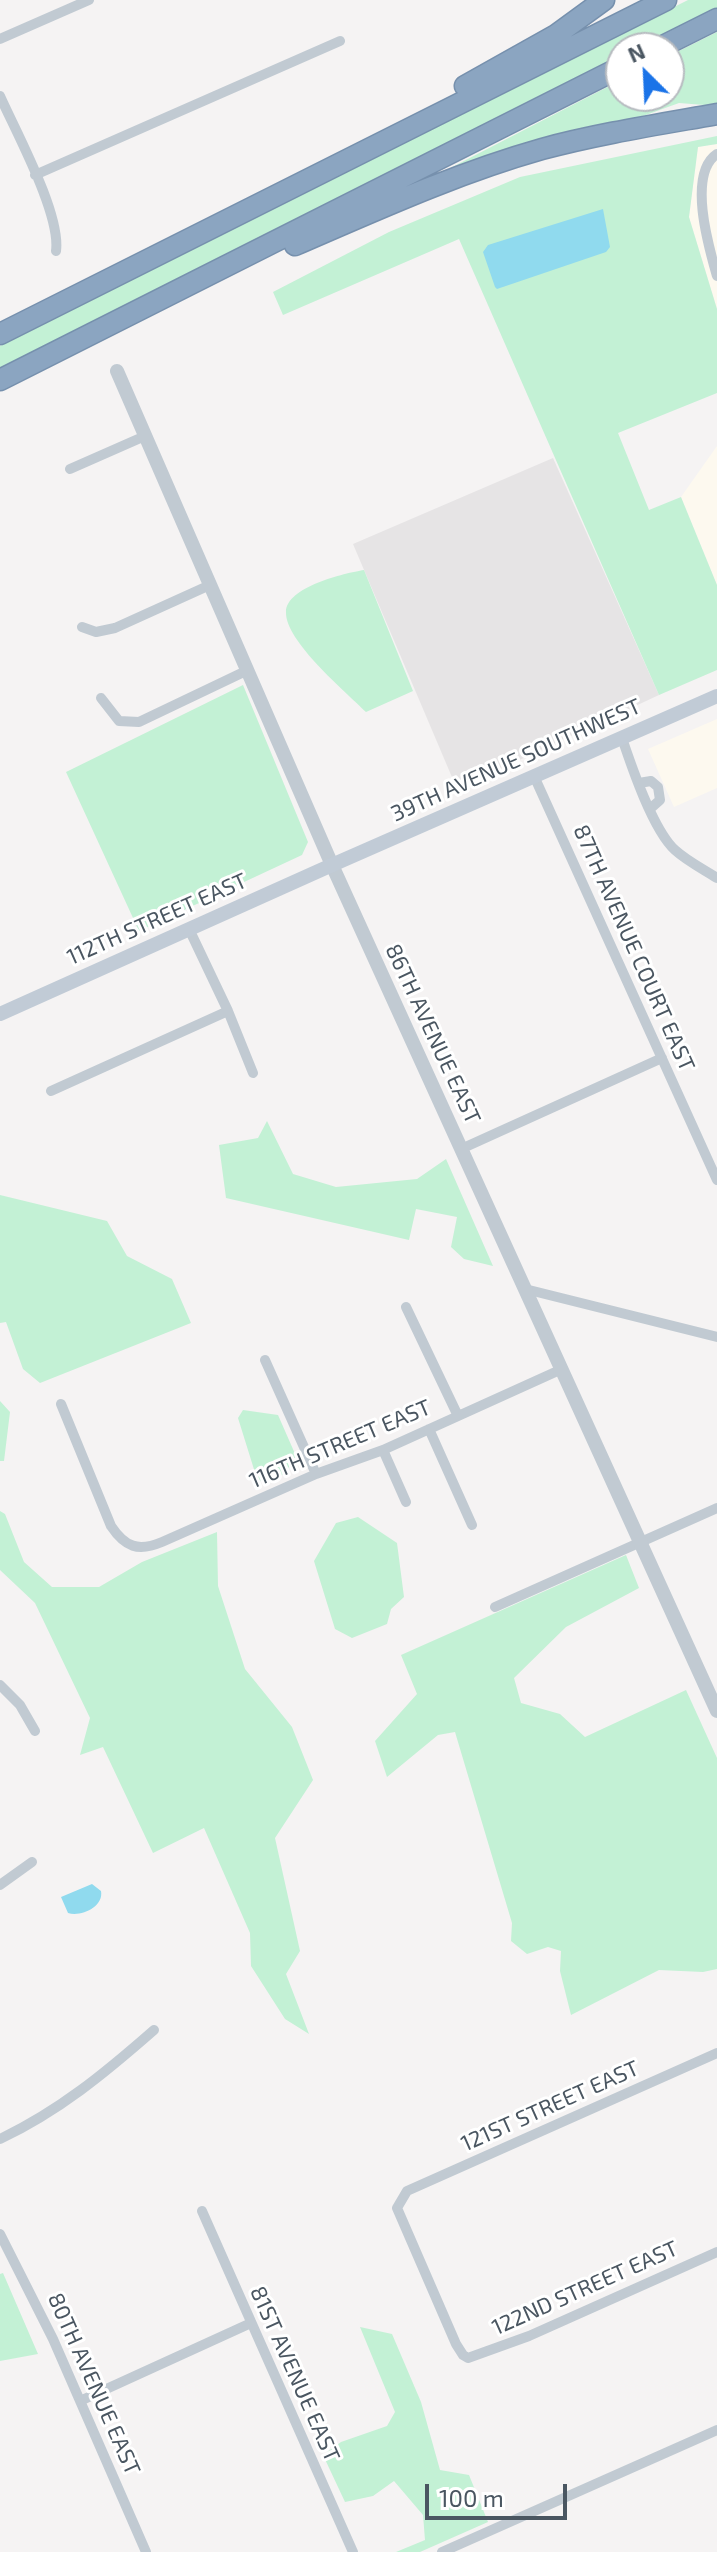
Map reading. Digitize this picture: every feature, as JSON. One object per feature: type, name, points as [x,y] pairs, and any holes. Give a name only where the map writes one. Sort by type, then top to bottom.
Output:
[{"type":"highway","points":[[207,229],[556,35],[604,0]]},
{"type":"highway","points":[[0,334],[666,0]]},
{"type":"highway","points":[[685,35],[717,19]]},
{"type":"highway","points":[[0,380],[605,75]]},
{"type":"highway","points":[[79,340],[473,171],[546,148],[717,114]]},
{"type":"main road","name":"39TH AVENUE SOUTHWEST","points":[[332,865],[717,696]]},
{"type":"main road","name":"112TH STREET EAST","points":[[0,1014],[332,865]]},
{"type":"street","points":[[0,39],[89,0]]},
{"type":"street","points":[[35,175],[340,41]]},
{"type":"street","points":[[0,96],[3,112],[35,175],[55,228],[56,251]]},
{"type":"street","points":[[717,154],[707,163],[701,216],[717,276]]},
{"type":"street","name":"86TH AVENUE EAST","points":[[117,371],[332,865],[715,1701]]},
{"type":"street","points":[[70,469],[145,436]]},
{"type":"street","points":[[82,627],[96,632],[115,628],[210,585]]},
{"type":"street","points":[[101,698],[119,721],[139,722],[248,670]]},
{"type":"street","points":[[622,738],[639,783],[674,850],[717,878]]},
{"type":"street","name":"87TH AVENUE COURT EAST","points":[[534,776],[717,1180]]},
{"type":"street","points":[[189,929],[253,1073]]},
{"type":"street","points":[[51,1091],[228,1011]]},
{"type":"street","points":[[461,1149],[662,1058]]},
{"type":"street","points":[[525,1289],[717,1337]]},
{"type":"street","points":[[406,1307],[458,1416]]},
{"type":"street","points":[[265,1360],[316,1474]]},
{"type":"street","name":"116TH STREET EAST","points":[[61,1404],[111,1526],[123,1542],[133,1548],[150,1547],[316,1474],[383,1450],[562,1369]]},
{"type":"street","points":[[429,1429],[472,1525]]},
{"type":"street","points":[[383,1450],[406,1502]]},
{"type":"street","points":[[495,1607],[717,1508]]},
{"type":"street","points":[[0,1685],[20,1705],[35,1731]]},
{"type":"street","points":[[0,1885],[32,1862]]},
{"type":"street","points":[[0,2139],[65,2103],[154,2030]]},
{"type":"street","name":"121ST STREET EAST","points":[[468,2358],[456,2344],[398,2212],[400,2198],[407,2191],[717,2053]]},
{"type":"street","name":"81ST AVENUE EAST","points":[[202,2211],[353,2552]]},
{"type":"street","name":"80TH AVENUE EAST","points":[[0,2234],[53,2339],[146,2552]]},
{"type":"street","name":"122ND STREET EAST","points":[[468,2358],[529,2336],[717,2252]]},
{"type":"street","points":[[80,2401],[251,2323]]},
{"type":"street","points":[[442,2552],[717,2430]]},
{"type":"shaded area","points":[[717,144],[717,309],[689,217],[698,147]]},
{"type":"shaded area","points":[[717,446],[717,585],[681,497]]},
{"type":"shaded area","points":[[553,458],[659,695],[457,789],[353,544]]},
{"type":"shaded area","points":[[717,719],[717,788],[674,807],[648,749]]},
{"type":"green space","points":[[688,0],[717,0],[717,8],[670,32],[624,32]]},
{"type":"green space","points":[[717,32],[717,106],[685,103],[685,48]]},
{"type":"green space","points":[[605,42],[605,64],[0,369],[0,346]]},
{"type":"green space","points":[[605,88],[605,112],[654,112],[621,124],[427,180]]},
{"type":"green space","points":[[717,136],[717,144],[698,147],[689,217],[717,309],[717,393],[618,433],[649,510],[681,497],[717,585],[717,670],[659,695],[459,239],[283,315],[273,292],[389,232],[520,177]]},
{"type":"green space","points":[[364,570],[413,691],[366,712],[305,651],[288,624],[286,612],[289,603],[306,589],[331,578]]},
{"type":"green space","points":[[243,685],[308,842],[302,855],[139,931],[66,772]]},
{"type":"green space","points":[[267,1121],[293,1174],[336,1187],[417,1179],[446,1159],[493,1266],[464,1259],[451,1247],[457,1217],[416,1209],[409,1240],[226,1198],[219,1145],[258,1138]]},
{"type":"green space","points":[[0,1195],[107,1221],[127,1256],[172,1279],[191,1323],[40,1383],[23,1369],[6,1322],[0,1323]]},
{"type":"green space","points":[[0,1401],[10,1412],[4,1461],[0,1461]]},
{"type":"green space","points":[[243,1410],[278,1415],[296,1456],[285,1473],[268,1484],[257,1479],[238,1418]]},
{"type":"green space","points":[[0,1511],[5,1514],[24,1562],[52,1587],[99,1587],[142,1562],[217,1532],[218,1586],[245,1669],[292,1727],[313,1780],[275,1838],[300,1951],[286,1974],[309,2034],[285,2019],[251,1966],[250,1933],[204,1828],[153,1853],[103,1747],[80,1755],[90,1718],[35,1603],[0,1570]]},
{"type":"green space","points":[[358,1517],[397,1543],[404,1597],[391,1609],[387,1624],[352,1638],[335,1629],[314,1561],[336,1523]]},
{"type":"green space","points":[[626,1555],[639,1588],[566,1627],[514,1678],[521,1703],[560,1714],[585,1737],[686,1690],[717,1758],[717,1969],[703,1972],[659,1970],[571,2015],[560,1971],[561,1951],[548,1947],[527,1954],[511,1941],[512,1923],[455,1732],[438,1735],[387,1777],[375,1741],[417,1694],[401,1655]]},
{"type":"green space","points":[[3,2273],[38,2354],[0,2361],[0,2274]]},
{"type":"green space","points":[[360,2327],[392,2334],[421,2402],[440,2470],[469,2475],[488,2522],[420,2552],[396,2552],[425,2540],[423,2515],[394,2481],[373,2496],[345,2502],[323,2455],[341,2442],[387,2426],[395,2412]]},
{"type":"water","points":[[603,209],[610,247],[606,252],[497,289],[495,287],[483,252],[488,245]]},
{"type":"water","points":[[92,1884],[101,1891],[99,1902],[85,1912],[68,1913],[61,1897]]}]
